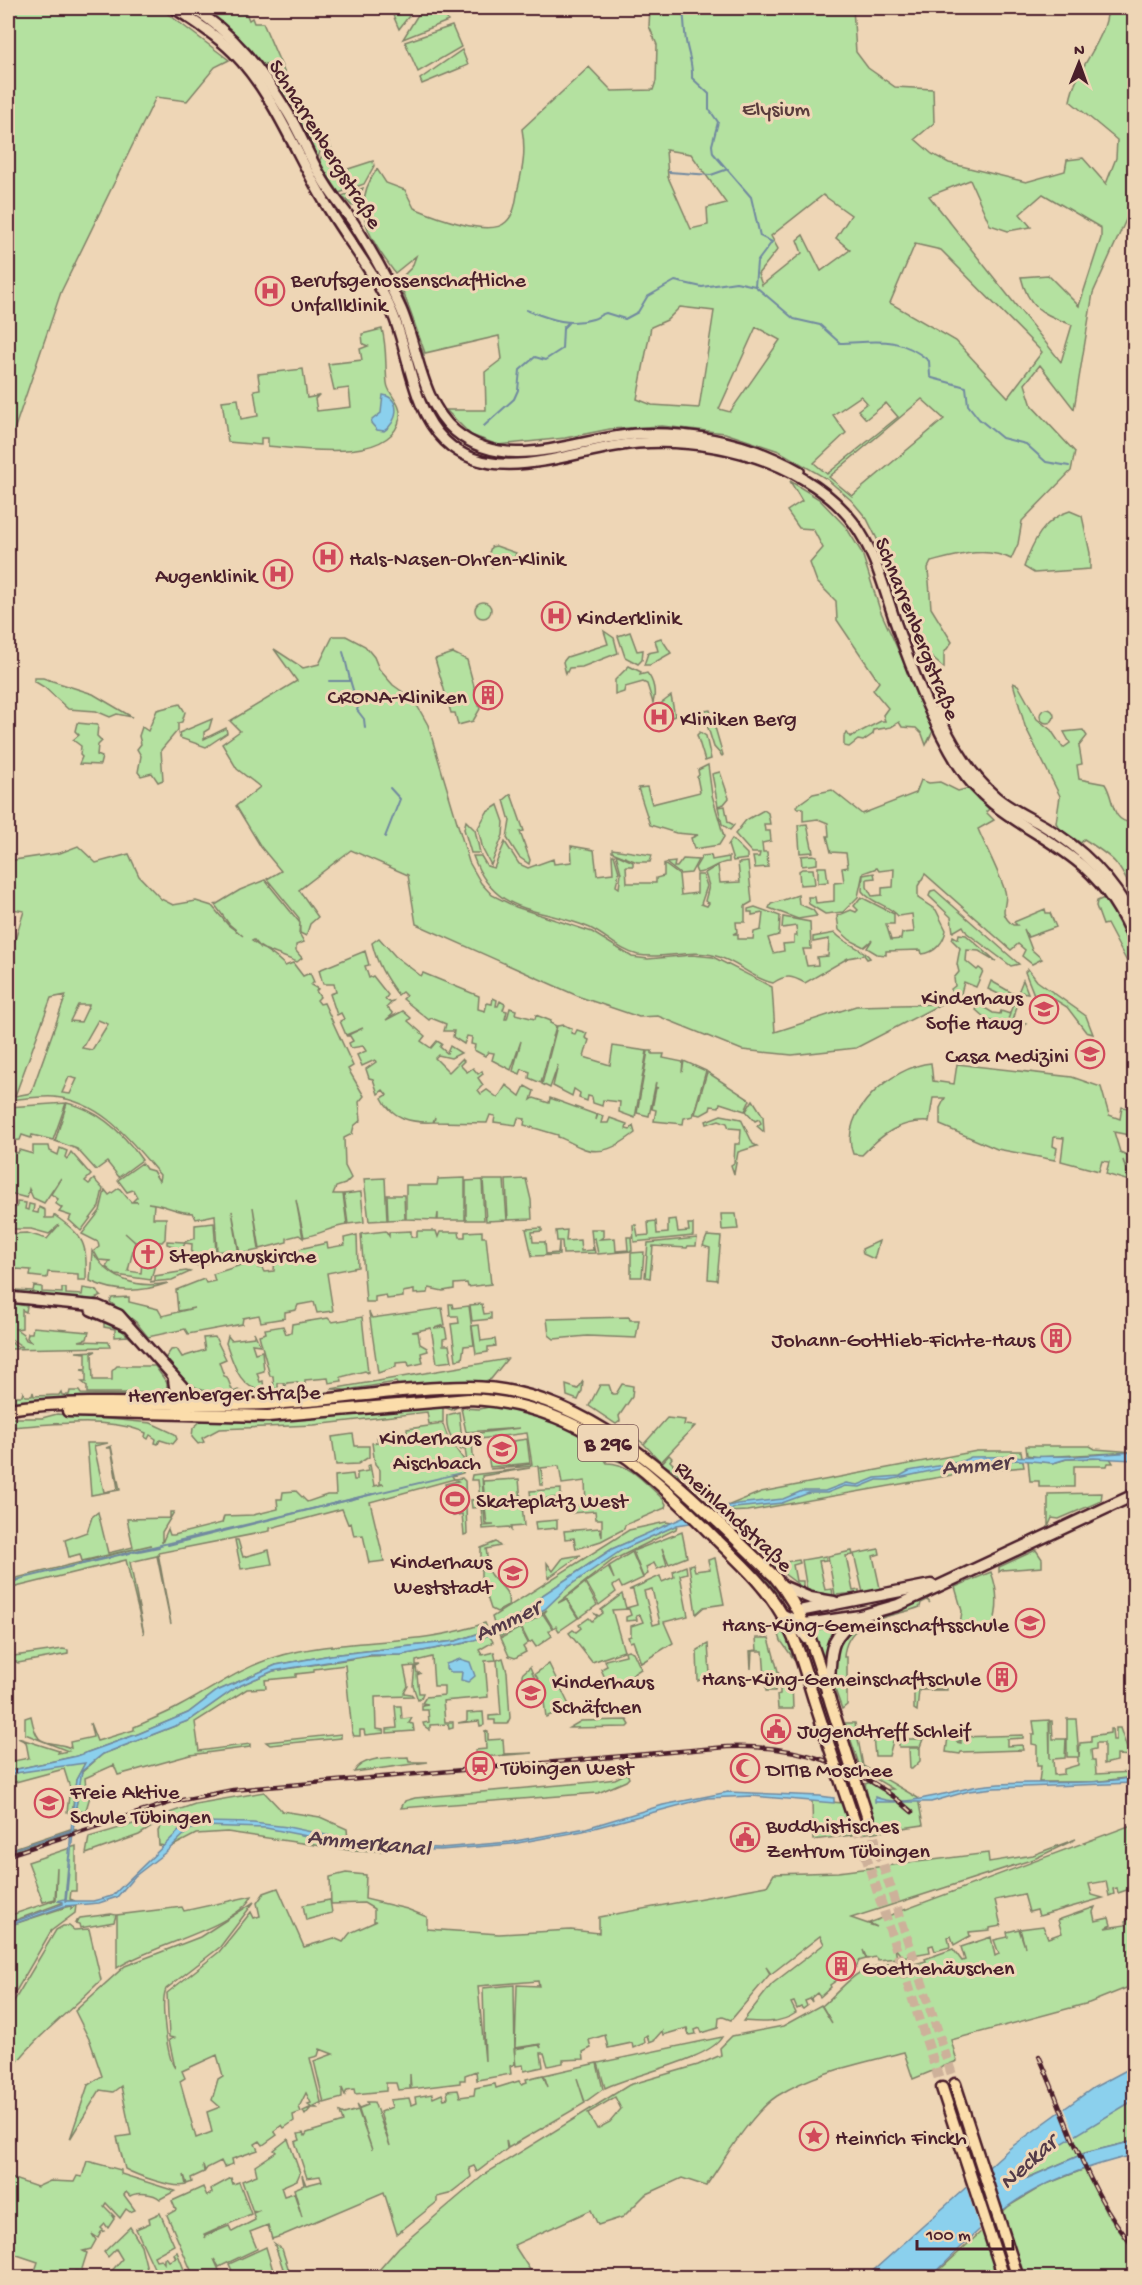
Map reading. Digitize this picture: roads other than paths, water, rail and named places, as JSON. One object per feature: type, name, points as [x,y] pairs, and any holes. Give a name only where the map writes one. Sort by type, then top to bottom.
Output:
[{"type":"main road","name":"Herrenberger Straße","points":[[181,1409],[209,1404],[297,1403],[442,1388],[504,1390]]},
{"type":"main road","name":"Rheinlandstraße","points":[[504,1390],[548,1400],[598,1425],[649,1462],[782,1586],[799,1611],[796,1624],[816,1706],[856,1826]]},
{"type":"main road","name":"Herrenberger Straße","points":[[8,1409],[181,1409],[277,1415],[440,1400],[482,1399],[513,1404]]},
{"type":"main road","name":"Rheinlandstraße","points":[[513,1404],[554,1415],[602,1439],[635,1463],[754,1576],[782,1614],[796,1624],[814,1647],[869,1822]]},
{"type":"main road","points":[[796,1624],[860,1616],[904,1603],[1134,1495]]},
{"type":"main road","points":[[799,1611],[943,1583]]},
{"type":"main road","name":"B 296","points":[[782,1586],[817,1600],[846,1603]]},
{"type":"main road","name":"B 296","points":[[829,1698],[829,1656],[834,1640],[841,1630],[860,1616]]},
{"type":"main road","points":[[955,2084],[1019,2275]]},
{"type":"main road","points":[[942,2088],[1004,2277]]},
{"type":"street","name":"Schnarrenbergstraße","points":[[174,8],[232,52],[254,77],[271,102],[326,205],[385,297],[398,328],[424,412],[444,440],[460,451],[489,462],[515,466],[614,445],[667,441],[694,443],[743,453],[772,464],[832,500],[844,511],[864,538],[914,675],[937,727],[962,772],[993,806],[1084,867],[1106,889],[1134,941]]},
{"type":"street","name":"Schnarrenbergstraße","points":[[192,8],[223,29],[257,67],[289,114],[327,186],[351,219],[391,286],[436,407],[454,430],[475,444],[494,451],[525,453],[625,435],[670,434],[710,438],[775,458],[809,477],[835,496],[858,521],[875,549],[930,697],[961,756],[998,799],[1045,827],[1095,864],[1114,884],[1134,920]]},
{"type":"street","name":"Schnarrenbergstraße","points":[[365,266],[379,281],[391,286]]},
{"type":"street","points":[[8,1298],[66,1304],[104,1314],[132,1330],[182,1386],[192,1395],[209,1404]]},
{"type":"street","points":[[173,1376],[181,1409]]},
{"type":"street","points":[[181,1409],[182,1386]]},
{"type":"street","points":[[782,1614],[799,1611]]},
{"type":"water","points":[[383,395],[393,401],[396,411],[389,427],[384,431],[377,430],[371,423],[381,413]]},
{"type":"water","points":[[1134,1452],[1134,1460],[1094,1458],[1066,1459],[1053,1463],[1019,1460],[972,1462],[889,1480],[877,1480],[860,1487],[845,1486],[827,1493],[809,1493],[782,1503],[735,1508],[703,1521],[677,1525],[622,1550],[569,1586],[545,1609],[489,1635],[465,1643],[401,1655],[370,1655],[273,1671],[237,1687],[190,1720],[103,1754],[82,1771],[75,1812],[66,1901],[93,1901],[112,1896],[182,1828],[203,1822],[253,1823],[288,1827],[373,1845],[440,1848],[510,1842],[586,1828],[663,1805],[728,1792],[820,1796],[834,1798],[834,1803],[752,1796],[707,1798],[583,1831],[512,1844],[441,1850],[373,1849],[266,1828],[202,1826],[189,1830],[166,1852],[135,1876],[117,1897],[99,1903],[65,1906],[8,1926],[8,1924],[63,1904],[57,1901],[65,1899],[71,1831],[8,1851],[71,1830],[76,1780],[85,1763],[15,1773],[8,1777],[8,1771],[77,1756],[138,1734],[188,1713],[217,1691],[276,1665],[331,1655],[456,1641],[483,1632],[527,1612],[541,1596],[612,1549],[687,1516],[737,1504],[783,1499],[802,1491],[825,1491],[846,1483],[858,1485],[875,1478],[900,1476],[909,1471],[960,1462],[971,1457],[1077,1456]]},
{"type":"water","points":[[460,1473],[347,1501],[250,1524]]},
{"type":"water","points":[[250,1524],[8,1582],[121,1554]]},
{"type":"water","points":[[460,1659],[470,1662],[475,1676],[468,1682],[461,1680],[462,1672],[451,1672],[446,1669],[446,1664]]},
{"type":"water","points":[[1134,1777],[1134,1783],[994,1788],[969,1791],[931,1802],[875,1802],[875,1797],[886,1800],[913,1800],[998,1784],[1096,1782]]},
{"type":"water","name":"Neckar","points":[[1134,2066],[1134,2100],[1053,2149],[1020,2179],[1028,2178],[1085,2153],[1134,2141],[1134,2155],[1069,2174],[1024,2196],[989,2221],[931,2277],[865,2278],[1010,2148],[1093,2088]]},
{"type":"waterway","points":[[682,8],[692,78],[709,94],[709,109],[718,122],[712,145],[713,153],[751,197],[760,236],[772,242],[757,262],[755,286],[794,319],[820,325],[840,343],[876,341],[908,347],[929,361],[932,378],[966,387],[968,405],[979,419],[1002,438],[1026,444],[1046,462],[1069,466]]},
{"type":"waterway","points":[[1128,76],[1134,87]]},
{"type":"waterway","points":[[669,172],[711,175],[728,169]]},
{"type":"waterway","points":[[526,310],[567,322],[584,321],[606,313],[625,319],[638,312],[647,297],[675,281],[702,287],[736,282],[755,286]]},
{"type":"waterway","points":[[484,426],[514,399],[518,390],[520,370],[535,357],[545,360],[562,349],[563,328],[568,323]]},
{"type":"waterway","points":[[343,652],[359,705],[357,710],[364,719],[365,728]]},
{"type":"waterway","points":[[329,681],[350,681]]},
{"type":"waterway","points":[[385,837],[400,799],[390,788]]},
{"type":"waterway","points":[[168,1545],[372,1494]]},
{"type":"waterway","points":[[134,1552],[159,1547]]},
{"type":"waterway","points":[[122,1555],[130,1553]]},
{"type":"waterway","points":[[78,1565],[109,1558]]},
{"type":"waterway","points":[[8,1583],[19,1580]]},
{"type":"tunnel","points":[[869,1822],[955,2084]]},
{"type":"tunnel","points":[[856,1826],[942,2088]]},
{"type":"railway","points":[[8,1855],[172,1802],[233,1790],[727,1747],[778,1749],[826,1761],[871,1782],[912,1812]]},
{"type":"railway","points":[[1039,2056],[1091,2180],[1118,2226],[1134,2246]]},
{"type":"place","name":"Berufsgenossenschaftliche Unfallklinik","points":[[270,291]]},
{"type":"place","name":"Hals-Nasen-Ohren-Klinik","points":[[328,557]]},
{"type":"place","name":"Augenklinik","points":[[278,574]]},
{"type":"place","name":"Kinderklinik","points":[[556,616]]},
{"type":"place","name":"CRONA-Kliniken","points":[[488,695]]},
{"type":"place","name":"Kliniken Berg","points":[[659,717]]},
{"type":"place","name":"Kinderhaus Sofie Haug","points":[[1044,1009]]},
{"type":"place","name":"Casa Medizini","points":[[1090,1054]]},
{"type":"place","name":"Stephanuskirche","points":[[148,1254]]},
{"type":"place","name":"Johann-Gottlieb-Fichte-Haus","points":[[1056,1338]]},
{"type":"place","name":"Kinderhaus Aischbach","points":[[502,1449]]},
{"type":"place","name":"Skateplatz West","points":[[455,1499]]},
{"type":"place","name":"Kinderhaus Weststadt","points":[[513,1573]]},
{"type":"place","name":"Hans-Küng-Gemeinschaftsschule","points":[[1030,1623]]},
{"type":"place","name":"Hans-Küng-Gemeinschaftschule","points":[[1002,1677]]},
{"type":"place","name":"Kinderhaus Schäfchen","points":[[531,1693]]},
{"type":"place","name":"Jugendtreff Schleif","points":[[776,1729]]},
{"type":"place","name":"Tübingen West","points":[[480,1766]]},
{"type":"place","name":"DITIB Moschee","points":[[745,1768]]},
{"type":"place","name":"Freie Aktive Schule Tübingen","points":[[49,1803]]},
{"type":"place","name":"Buddhistisches Zentrum Tübingen","points":[[745,1837]]},
{"type":"place","name":"Goethehäuschen","points":[[841,1966]]},
{"type":"place","name":"Heinrich Finckh","points":[[814,2136]]},
{"type":"park label","name":"Elysium","points":[[776,107]]},
{"type":"water label","name":"Ammer","points":[[976,1463]]},
{"type":"water label","name":"Ammer","points":[[507,1619]]},
{"type":"water label","name":"Ammerkanal","points":[[369,1841]]}]
